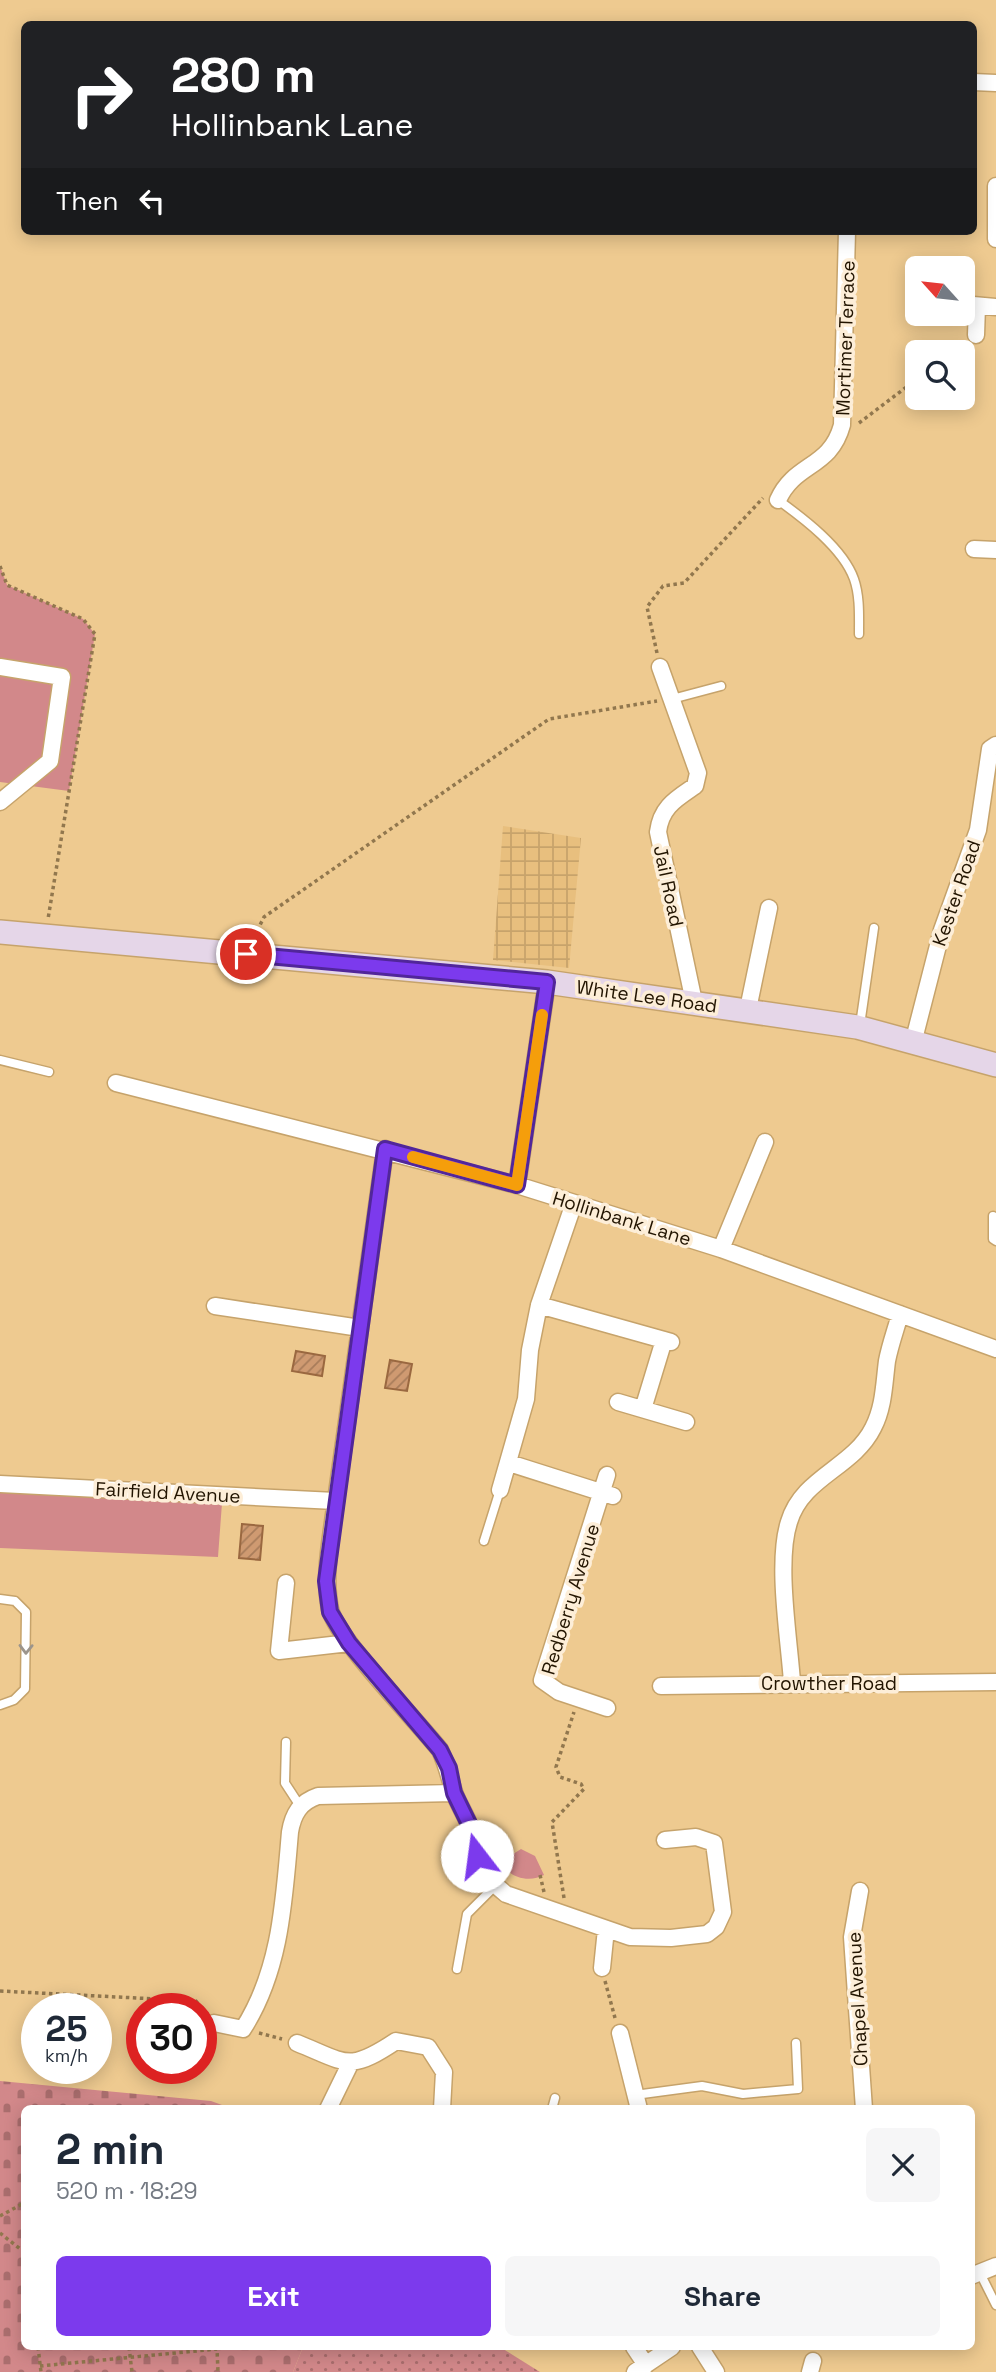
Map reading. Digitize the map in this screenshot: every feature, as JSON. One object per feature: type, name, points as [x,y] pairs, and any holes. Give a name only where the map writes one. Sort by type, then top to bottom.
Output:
[{"type":"main road","name":"White Lee Road","points":[[0,932],[547,982],[748,1009],[860,1028],[996,1065]]},
{"type":"street","points":[[977,82],[996,83]]},
{"type":"street","points":[[996,186],[996,239]]},
{"type":"street","name":"Mortimer Terrace","points":[[778,500],[785,483],[826,457],[838,439],[842,425],[848,235]]},
{"type":"street","points":[[975,305],[996,307]]},
{"type":"street","points":[[974,326],[976,335]]},
{"type":"street","points":[[974,548],[996,550]]},
{"type":"street","points":[[0,667],[62,677],[50,761],[0,802]]},
{"type":"street","name":"Jail Road","points":[[660,667],[669,699],[698,773],[697,782],[663,811],[658,832],[694,1002]]},
{"type":"street","name":"Kester Road","points":[[914,1042],[942,930],[978,830],[990,749],[996,745]]},
{"type":"street","points":[[748,1009],[769,908]]},
{"type":"street","points":[[517,1185],[547,982]]},
{"type":"street","name":"Hollinbank Lane","points":[[116,1083],[385,1149],[517,1185],[721,1249],[996,1349]]},
{"type":"street","points":[[721,1249],[765,1142]]},
{"type":"street","points":[[385,1149],[335,1501],[326,1581],[330,1612],[349,1643],[440,1750],[449,1768],[454,1793],[470,1826],[477,1856],[495,1886],[520,1900],[630,1937],[671,1938],[706,1934],[716,1927],[723,1912],[714,1843],[696,1837],[665,1840]]},
{"type":"street","points":[[500,1490],[526,1399],[530,1350],[539,1305],[574,1203]]},
{"type":"street","points":[[539,1305],[667,1341],[643,1409]]},
{"type":"street","points":[[215,1306],[360,1328]]},
{"type":"street","points":[[792,1682],[784,1551],[789,1521],[802,1496],[821,1478],[854,1456],[873,1428],[885,1393],[888,1359],[901,1314]]},
{"type":"street","points":[[618,1402],[686,1422]]},
{"type":"street","points":[[509,1463],[608,1494]]},
{"type":"street","name":"Redberry Avenue","points":[[607,1475],[608,1494],[542,1680],[559,1692],[607,1708]]},
{"type":"street","name":"Fairfield Avenue","points":[[0,1484],[335,1501]]},
{"type":"street","points":[[286,1583],[279,1651],[349,1643]]},
{"type":"street","name":"Crowther Road","points":[[662,1686],[792,1682],[996,1682]]},
{"type":"street","points":[[217,2024],[243,2029],[258,2005],[282,1930],[290,1832],[293,1818],[300,1806],[318,1796],[454,1793]]},
{"type":"street","name":"Chapel Avenue","points":[[860,1891],[852,1937],[864,2105]]},
{"type":"street","points":[[601,1968],[606,1929]]},
{"type":"street","points":[[620,2033],[637,2102]]},
{"type":"street","points":[[297,2043],[350,2064],[372,2057],[396,2041],[428,2047],[444,2072],[442,2105]]},
{"type":"street","points":[[330,2105],[350,2064]]},
{"type":"street","points":[[976,2274],[996,2266]]},
{"type":"street","points":[[635,2350],[640,2368],[667,2350]]},
{"type":"street","points":[[702,2350],[716,2372]]},
{"type":"lane","points":[[778,500],[817,530],[853,575],[858,591],[859,634]]},
{"type":"lane","points":[[669,699],[721,686]]},
{"type":"lane","points":[[860,1028],[874,928]]},
{"type":"lane","points":[[0,1060],[49,1072]]},
{"type":"lane","points":[[993,1216],[993,1239],[996,1241]]},
{"type":"lane","points":[[484,1541],[500,1490]]},
{"type":"lane","points":[[0,1599],[15,1601],[26,1612],[24,1689],[14,1700],[0,1705]]},
{"type":"lane","points":[[286,1742],[285,1783],[300,1806]]},
{"type":"lane","points":[[457,1969],[467,1914],[495,1886]]},
{"type":"lane","points":[[637,2102],[702,2086],[743,2094],[798,2089],[796,2043]]},
{"type":"lane","points":[[553,2105],[555,2098]]},
{"type":"lane","points":[[976,2274],[996,2305]]},
{"type":"path","points":[[838,439],[905,388]]},
{"type":"path","points":[[660,667],[647,607],[663,586],[684,583],[762,497],[778,500]]},
{"type":"path","points":[[246,954],[264,917],[549,719],[669,699]]},
{"type":"path","points":[[562,1914],[565,1899],[552,1822],[584,1789],[581,1784],[560,1777],[556,1768],[578,1699]]},
{"type":"path","points":[[601,1968],[620,2033]]},
{"type":"path","points":[[0,1991],[126,1997]]},
{"type":"path","points":[[243,2029],[297,2043]]},
{"type":"path","points":[[0,2216],[21,2205]]},
{"type":"path","points":[[0,2233],[21,2250]]},
{"type":"path","points":[[38,2350],[41,2372]]},
{"type":"path","points":[[129,2350],[132,2372]]},
{"type":"path","points":[[40,2366],[200,2350]]},
{"type":"path","points":[[217,2350],[218,2372]]},
{"type":"shaded area","points":[[503,826],[581,838],[569,968],[493,960]]},
{"type":"green space","points":[[0,566],[7,585],[83,619],[95,634],[69,791],[0,782]]},
{"type":"green space","points":[[0,1489],[222,1503],[218,1557],[0,1548]]},
{"type":"green space","points":[[521,1849],[535,1856],[544,1875],[522,1878],[507,1870],[504,1866],[505,1859]]},
{"type":"green space","points":[[0,2081],[211,2101],[222,2105],[21,2105],[21,2350],[302,2350],[293,2372],[0,2372]]},
{"type":"green space","points":[[302,2350],[505,2350],[540,2372],[293,2372]]},
{"type":"building","points":[[296,1351],[325,1356],[322,1376],[292,1371]]},
{"type":"building","points":[[390,1360],[412,1364],[407,1391],[385,1388]]},
{"type":"building","points":[[242,1524],[263,1526],[260,1560],[239,1558]]},
{"type":"slow traffic","points":[[413,1157],[517,1185],[542,1015]]},
{"type":"route","points":[[246,954],[547,982],[517,1185],[385,1149],[326,1581],[330,1612],[349,1643],[440,1750],[449,1768],[454,1793],[470,1826],[477,1856]]}]
